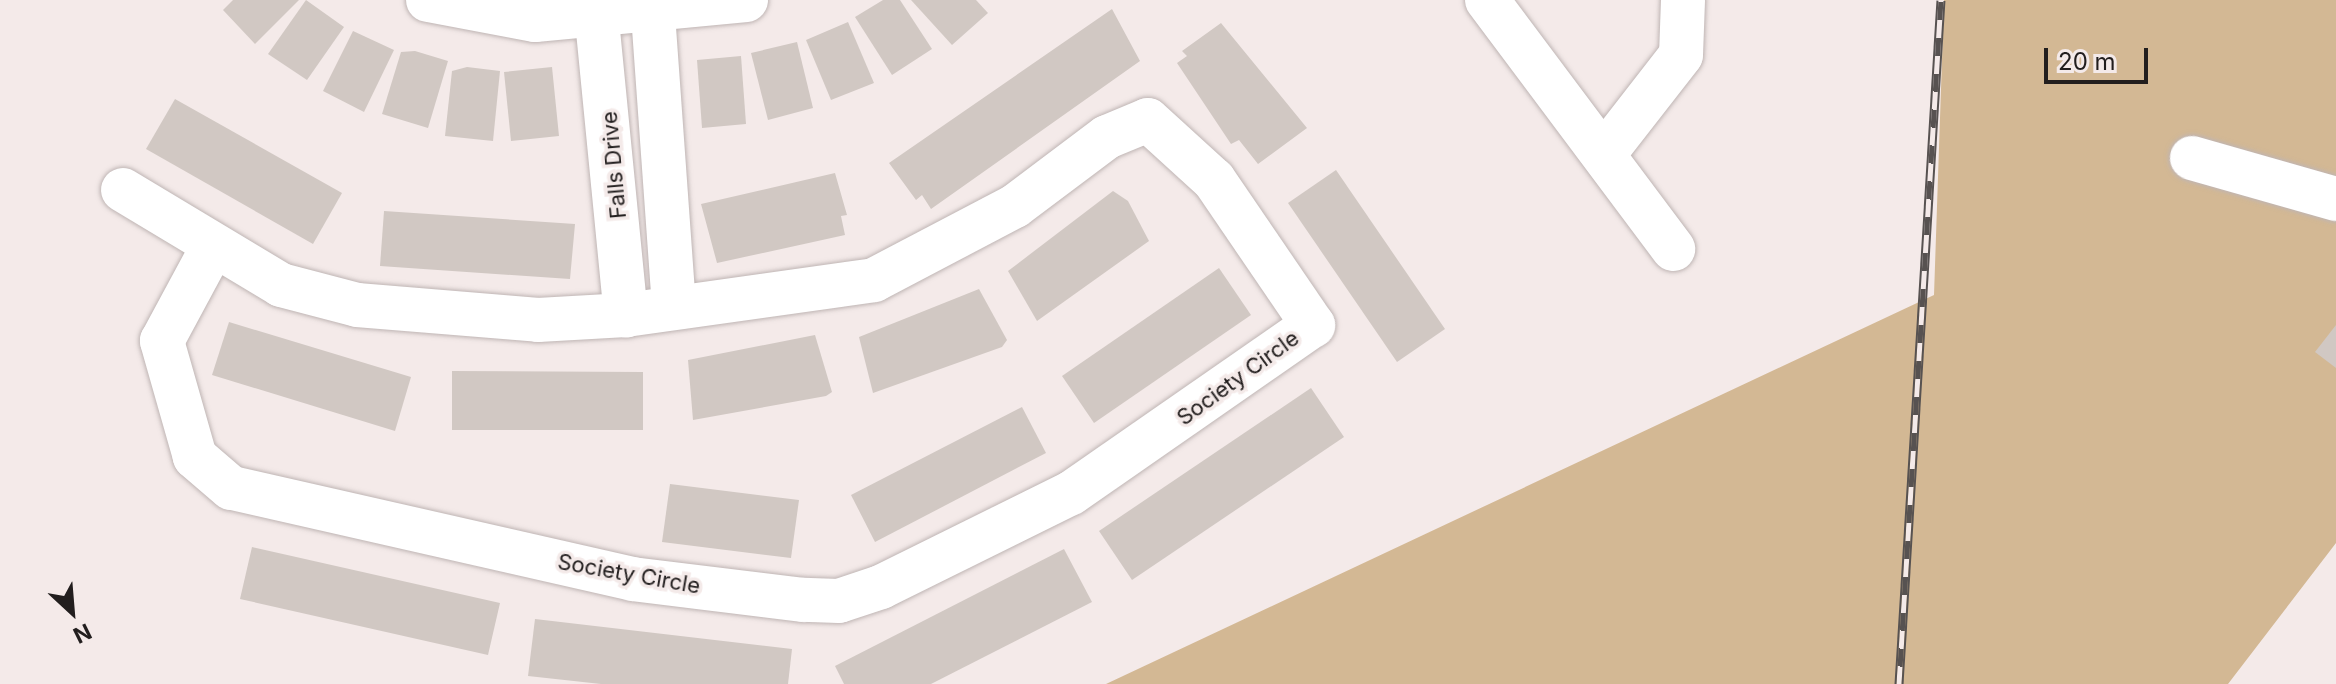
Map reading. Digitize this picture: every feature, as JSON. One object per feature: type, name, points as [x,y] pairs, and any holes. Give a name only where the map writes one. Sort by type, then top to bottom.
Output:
[{"type":"street","points":[[428,0],[535,20],[595,8],[746,0]]},
{"type":"street","points":[[1487,0],[1673,249]]},
{"type":"street","points":[[1604,154],[1681,55],[1683,0]]},
{"type":"street","points":[[653,4],[651,52],[674,305]]},
{"type":"street","name":"Falls Drive","points":[[595,8],[626,315]]},
{"type":"street","name":"Society Circle","points":[[123,190],[212,248],[281,285],[357,305],[538,320],[626,315],[674,305],[874,280],[1015,206],[1107,137],[1148,120],[1214,180],[1313,325],[1071,493],[881,587],[839,601],[803,600],[633,579],[231,488],[195,457],[162,341],[212,248]]},
{"type":"street","points":[[2192,158],[2336,199]]},
{"type":"shaded area","points":[[1944,0],[2336,0],[2336,543],[2228,684],[1106,684],[1934,295]]},
{"type":"building","points":[[233,0],[299,0],[255,44],[223,10]]},
{"type":"building","points":[[306,0],[344,27],[307,80],[268,54]]},
{"type":"building","points":[[883,0],[900,0],[932,49],[892,75],[855,17]]},
{"type":"building","points":[[911,0],[976,0],[988,13],[952,45]]},
{"type":"building","points":[[1112,9],[1140,61],[931,209],[922,195],[916,200],[889,163]]},
{"type":"building","points":[[848,22],[874,83],[831,100],[806,40]]},
{"type":"building","points":[[1221,23],[1307,128],[1258,164],[1239,140],[1231,144],[1177,63],[1187,56],[1182,51]]},
{"type":"building","points":[[353,31],[394,50],[364,112],[323,91]]},
{"type":"building","points":[[797,42],[813,108],[768,120],[751,53]]},
{"type":"building","points":[[415,51],[448,61],[428,128],[382,114],[401,52]]},
{"type":"building","points":[[741,56],[746,124],[702,128],[697,60]]},
{"type":"building","points":[[467,67],[500,71],[493,141],[445,136],[452,71]]},
{"type":"building","points":[[552,67],[559,136],[511,141],[504,72]]},
{"type":"building","points":[[175,99],[342,193],[313,244],[146,149]]},
{"type":"building","points":[[1336,170],[1445,329],[1397,362],[1288,203]]},
{"type":"building","points":[[835,173],[847,215],[841,216],[845,235],[717,263],[701,204]]},
{"type":"building","points":[[1113,191],[1128,201],[1149,241],[1037,321],[1008,271]]},
{"type":"building","points":[[384,211],[575,224],[570,279],[380,266]]},
{"type":"building","points":[[1219,268],[1251,315],[1094,423],[1062,376]]},
{"type":"building","points":[[979,289],[1007,340],[1002,347],[873,393],[859,337]]},
{"type":"building","points":[[229,322],[411,377],[395,431],[212,375]]},
{"type":"building","points":[[2336,325],[2336,368],[2315,352]]},
{"type":"building","points":[[815,335],[832,392],[826,396],[693,420],[688,360]]},
{"type":"building","points":[[452,371],[643,372],[643,430],[452,430]]},
{"type":"building","points":[[1311,388],[1344,437],[1132,580],[1099,531]]},
{"type":"building","points":[[1022,407],[1046,453],[875,542],[851,495]]},
{"type":"building","points":[[670,484],[799,500],[791,558],[662,542]]},
{"type":"building","points":[[252,547],[500,603],[488,655],[240,599]]},
{"type":"building","points":[[1064,549],[1092,602],[931,684],[844,684],[835,666]]},
{"type":"building","points":[[535,619],[792,649],[788,684],[601,684],[528,676]]},
{"type":"railway","points":[[1899,684],[1941,0]]}]
